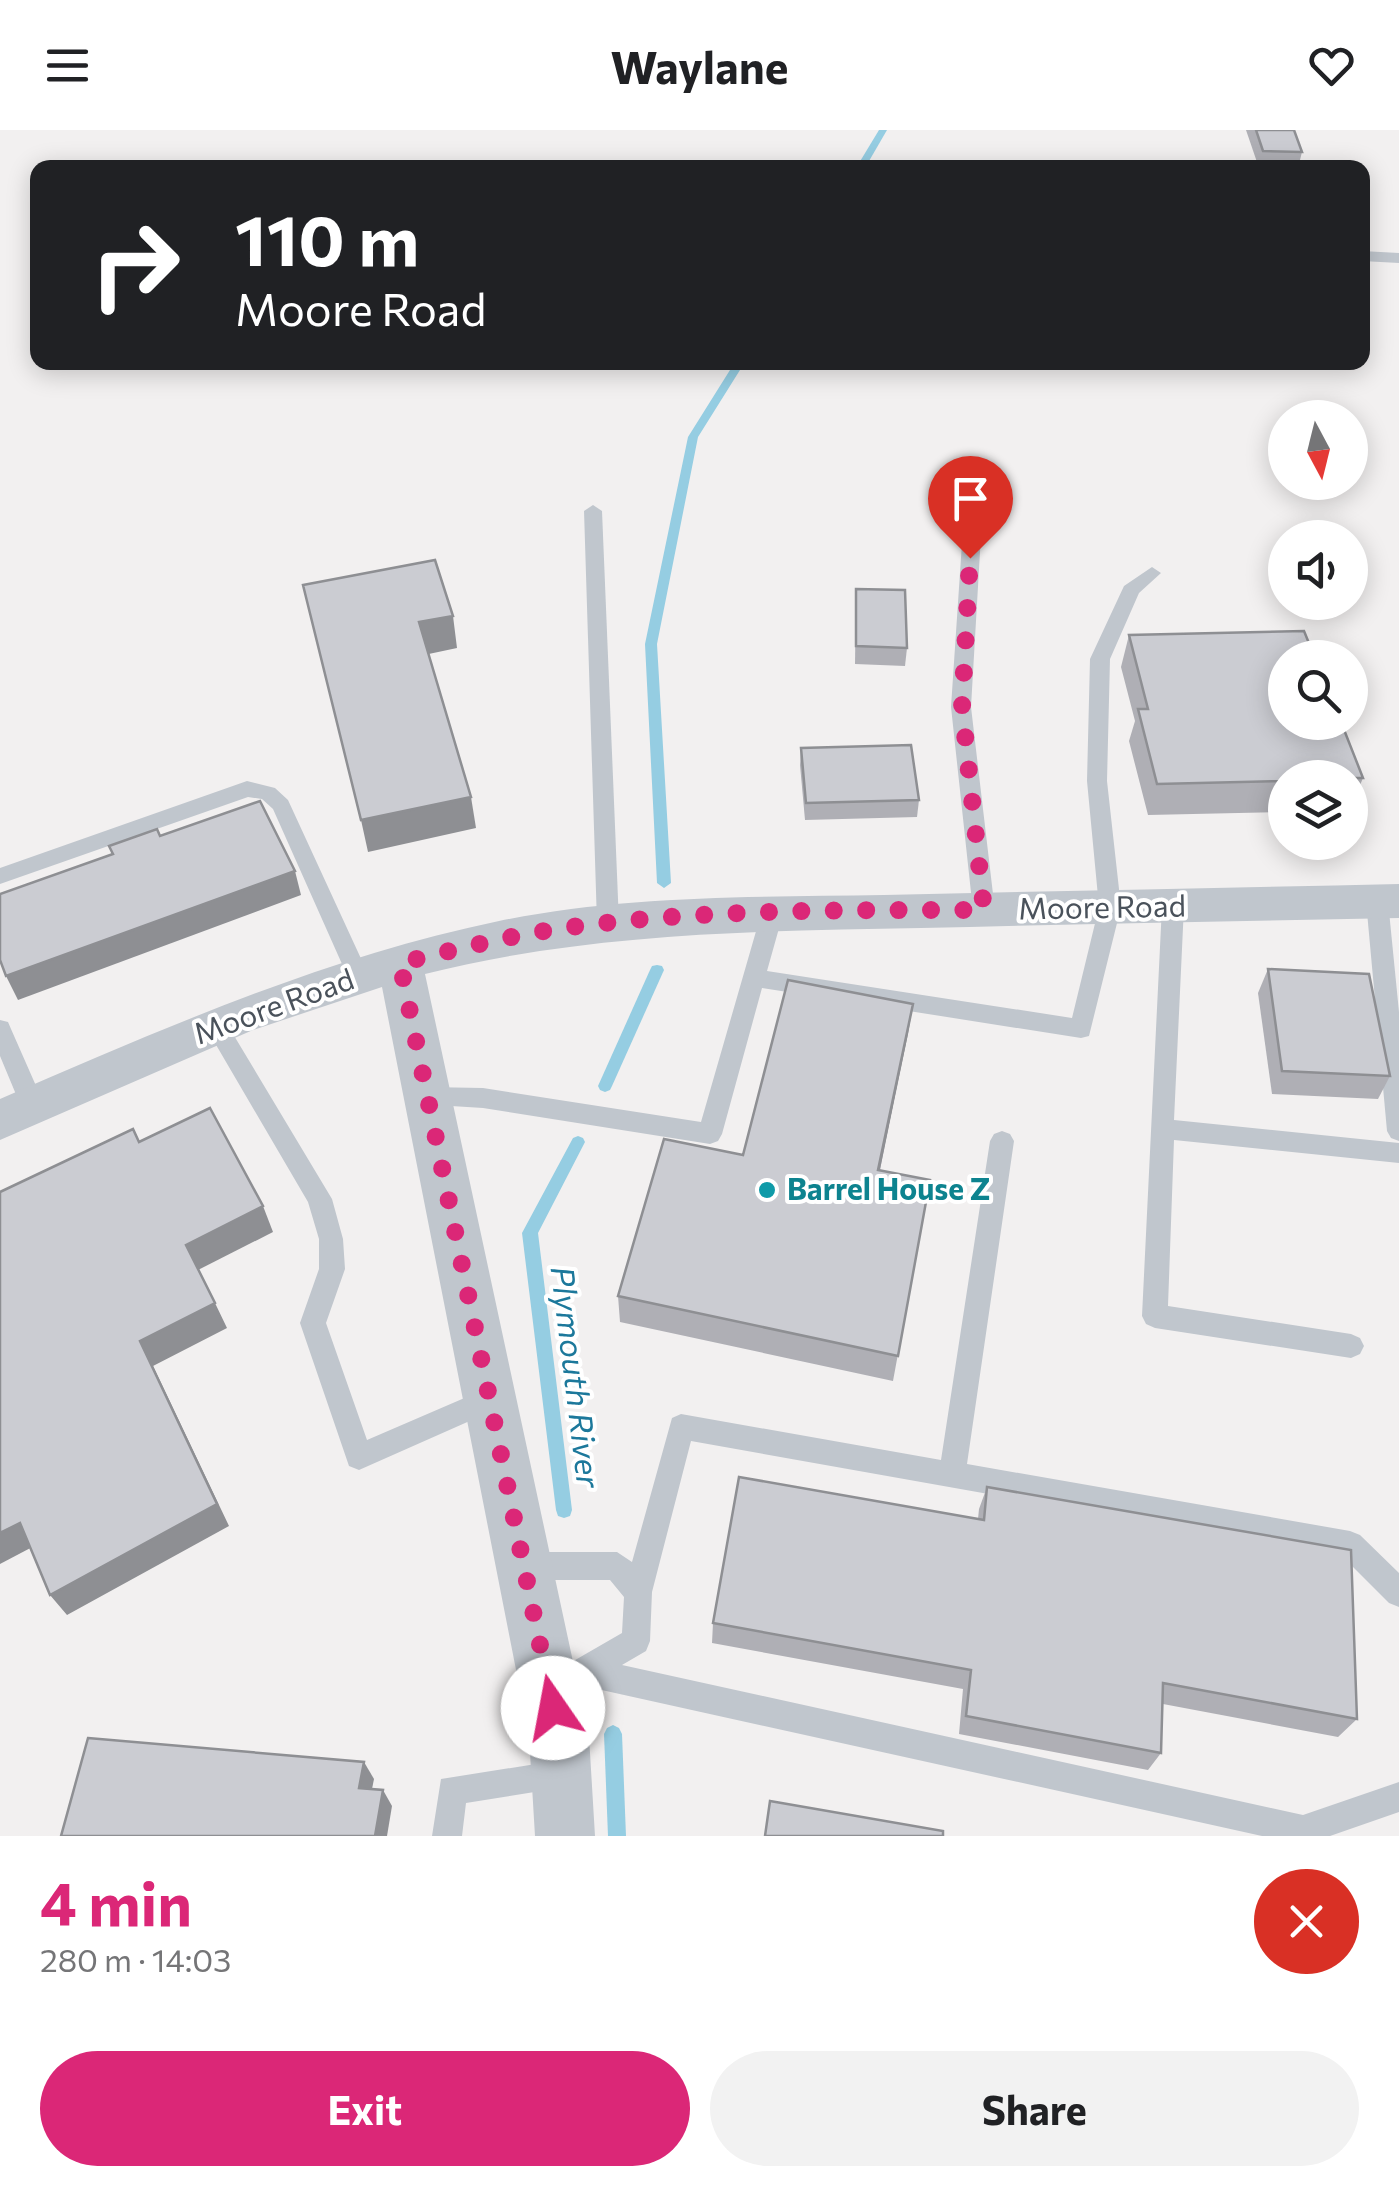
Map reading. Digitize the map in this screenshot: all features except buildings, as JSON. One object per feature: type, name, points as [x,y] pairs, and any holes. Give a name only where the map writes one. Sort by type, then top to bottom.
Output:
[{"type":"street","name":"Moore Road","points":[[16,1112],[216,1026],[379,970],[502,938],[608,922],[772,914],[1388,901]]},
{"type":"street","points":[[379,970],[427,1098],[524,1566],[567,1676],[561,1775],[564,1836]]},
{"type":"lane","points":[[1370,256],[1399,258]]},
{"type":"lane","points":[[975,482],[962,707],[984,910]]},
{"type":"lane","points":[[594,511],[608,922]]},
{"type":"lane","points":[[754,978],[1081,1028],[1110,907],[1097,782],[1100,659],[1131,590],[1152,572]]},
{"type":"lane","points":[[0,876],[247,789],[268,793],[281,805],[379,970]]},
{"type":"lane","points":[[1388,901],[1399,1131]]},
{"type":"lane","points":[[1173,906],[1156,1316],[1351,1346]]},
{"type":"lane","points":[[427,1098],[483,1098],[710,1134],[772,914]]},
{"type":"lane","points":[[216,1026],[320,1199],[331,1239],[332,1269],[313,1324],[359,1457],[490,1399]]},
{"type":"lane","points":[[0,1029],[16,1112]]},
{"type":"lane","points":[[1162,1129],[1399,1152]]},
{"type":"lane","points":[[952,1474],[1002,1141]]},
{"type":"lane","points":[[567,1676],[636,1641],[638,1592],[681,1427],[1350,1545],[1399,1593]]},
{"type":"lane","points":[[524,1566],[617,1566],[638,1592]]},
{"type":"lane","points":[[567,1676],[1304,1830],[1399,1797]]},
{"type":"lane","points":[[447,1836],[452,1790],[561,1775]]},
{"type":"waterway","name":"Plymouth River","points":[[865,160],[883,130]]},
{"type":"waterway","name":"Plymouth River","points":[[664,883],[651,644],[693,437],[735,370]]},
{"type":"waterway","name":"Plymouth River","points":[[605,1086],[657,970]]},
{"type":"waterway","name":"Plymouth River","points":[[564,1510],[530,1233],[578,1142]]},
{"type":"waterway","name":"Plymouth River","points":[[613,1734],[617,1836]]},
{"type":"place","name":"Barrel House Z","points":[[767,1190]]},
{"type":"route","points":[[553,1708],[400,963],[502,938],[608,922],[984,910],[962,707],[970,558]]}]
